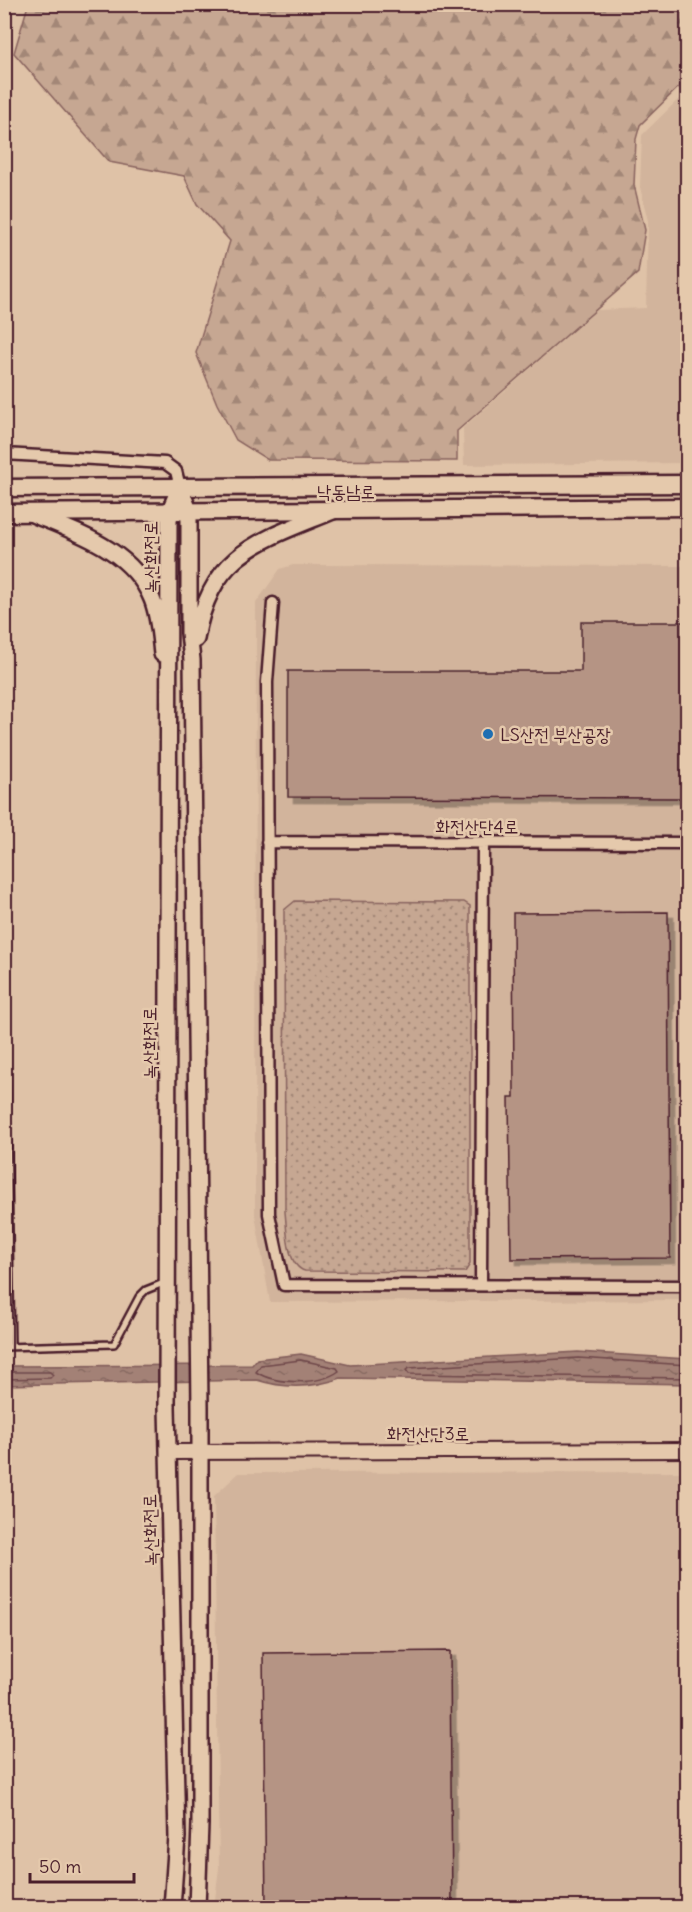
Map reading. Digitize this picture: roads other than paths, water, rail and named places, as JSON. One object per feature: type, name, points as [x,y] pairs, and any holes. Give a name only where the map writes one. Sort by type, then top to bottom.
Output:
[{"type":"main road","name":"낙동남로","points":[[4,488],[687,484]]},
{"type":"main road","points":[[180,487],[189,511],[189,633],[192,660],[200,1407],[200,1824],[196,1908]]},
{"type":"main road","name":"녹산화전로","points":[[172,1908],[177,1837],[167,1407],[170,512],[180,487]]},
{"type":"main road","name":"낙동남로","points":[[4,513],[687,507]]},
{"type":"main road","points":[[192,660],[202,609],[220,574],[242,554],[263,540],[334,510]]},
{"type":"main road","points":[[30,513],[97,542],[130,566],[144,583],[157,619],[169,700]]},
{"type":"street","points":[[4,454],[165,463],[176,471],[180,487]]},
{"type":"street","points":[[273,603],[267,682],[269,1214],[284,1285],[687,1286]]},
{"type":"street","name":"화전산단4로","points":[[267,842],[687,843]]},
{"type":"street","points":[[481,1286],[483,843]]},
{"type":"street","name":"화전산단3로","points":[[168,1452],[687,1450]]},
{"type":"lane","points":[[4,950],[8,1347],[114,1344],[146,1290],[167,1282]]},
{"type":"water","points":[[578,1352],[687,1359],[688,1384],[341,1378],[320,1384],[299,1386],[278,1385],[257,1380],[5,1385],[4,1366],[252,1365],[257,1359],[301,1354],[350,1365]]},
{"type":"place","name":"LS산전 부산공장","points":[[488,734]]}]
